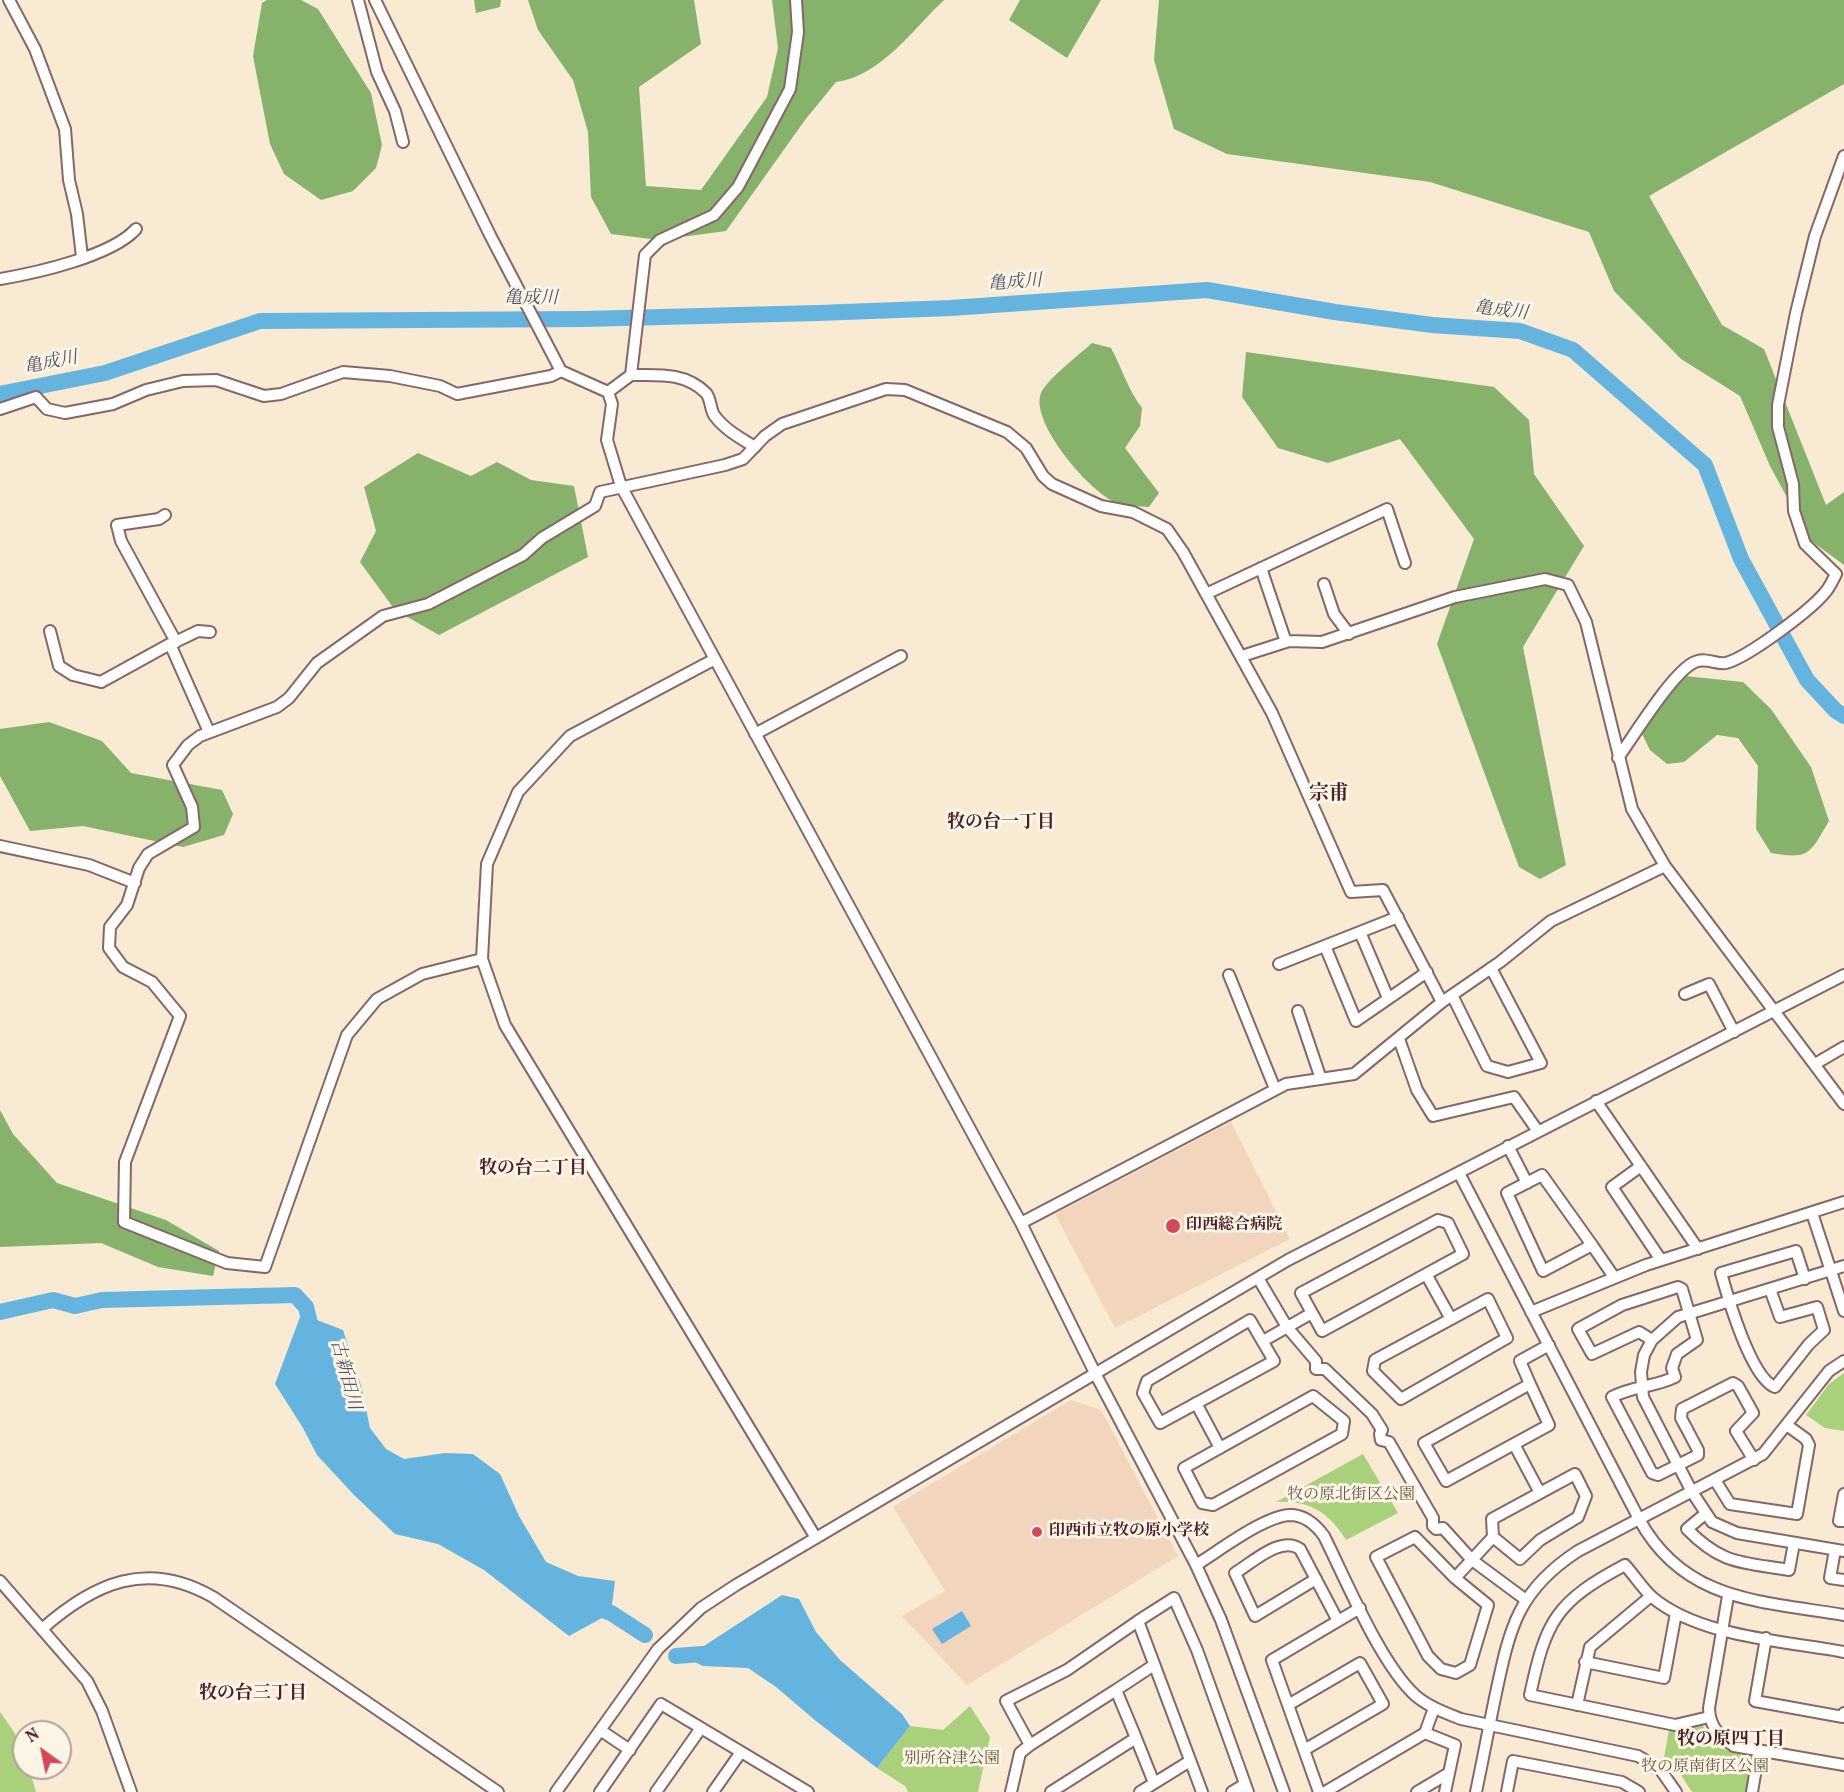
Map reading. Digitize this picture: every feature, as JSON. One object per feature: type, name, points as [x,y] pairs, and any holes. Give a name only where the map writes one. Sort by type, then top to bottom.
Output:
[{"type":"street","points":[[9,0],[35,49],[65,129],[69,180],[77,214],[82,256]]},
{"type":"street","points":[[358,0],[377,72],[395,111],[403,142]]},
{"type":"street","points":[[375,0],[387,30],[561,370],[608,392],[612,404],[607,440],[621,486],[1021,1223],[1096,1375],[1196,1565],[1221,1620],[1284,1792]]},
{"type":"street","points":[[631,375],[645,255],[660,240],[714,215],[738,187],[790,89],[798,32],[796,0]]},
{"type":"street","points":[[1618,758],[1665,692],[1695,662],[1711,660],[1724,664],[1739,657],[1810,607],[1827,590],[1836,574],[1816,558],[1805,544],[1794,511],[1793,484],[1778,427],[1782,382],[1796,313],[1815,236],[1844,156]]},
{"type":"street","points":[[0,279],[45,271],[82,256],[114,247],[127,239],[136,229]]},
{"type":"street","points":[[0,409],[36,397],[47,409],[56,413],[89,411],[167,384],[183,381],[216,380],[264,396],[280,394],[344,372],[430,384],[457,394],[551,376],[561,370]]},
{"type":"street","points":[[608,392],[631,375],[669,375],[688,380],[708,395],[714,414],[734,434],[754,447]]},
{"type":"street","points":[[482,958],[422,975],[377,999],[347,1035],[265,1267],[227,1263],[124,1222],[125,1162],[180,1016],[152,982],[123,967],[109,948],[111,927],[127,905],[139,868],[148,854],[194,827],[192,807],[173,765],[188,745],[209,732],[277,707],[298,689],[317,663],[383,616],[428,604],[523,555],[542,538],[595,506],[600,492],[743,459],[782,424],[886,388],[905,390],[1007,432],[1026,448],[1043,476],[1052,484],[1101,506],[1133,512],[1167,529],[1242,656],[1272,713],[1351,892],[1383,890],[1427,972],[1447,998],[1487,1066],[1508,1072],[1541,1063],[1491,968]]},
{"type":"street","points":[[1206,594],[1387,509],[1405,563]]},
{"type":"street","points":[[165,515],[159,519],[117,525],[121,540],[173,643],[209,732]]},
{"type":"street","points":[[1260,568],[1286,642]]},
{"type":"street","points":[[1242,656],[1286,642],[1322,642],[1455,597],[1545,579],[1568,585],[1586,622],[1632,809],[1665,866],[1844,1103]]},
{"type":"street","points":[[1324,584],[1334,614],[1349,634]]},
{"type":"street","points":[[50,631],[59,666],[72,675],[101,682],[173,643],[198,632],[210,632]]},
{"type":"street","points":[[755,734],[901,656]]},
{"type":"street","points":[[715,659],[570,736],[518,792],[487,864],[482,958],[506,1025],[816,1538]]},
{"type":"street","points":[[0,846],[89,865],[135,883]]},
{"type":"street","points":[[1021,1223],[1286,1084],[1354,1074],[1447,998],[1491,968],[1551,921],[1665,866]]},
{"type":"street","points":[[1279,964],[1398,917]]},
{"type":"street","points":[[1360,932],[1388,998]]},
{"type":"street","points":[[1325,946],[1356,1021],[1427,972]]},
{"type":"street","points":[[1229,975],[1275,1089]]},
{"type":"street","points":[[556,1792],[658,1649],[701,1608],[1258,1278],[1537,1130],[1844,975]]},
{"type":"street","points":[[1685,994],[1709,984],[1734,1032]]},
{"type":"street","points":[[1298,1011],[1321,1079]]},
{"type":"street","points":[[1398,1039],[1417,1090],[1433,1116],[1514,1097],[1537,1130]]},
{"type":"street","points":[[1815,1064],[1844,1047]]},
{"type":"street","points":[[1596,1101],[1698,1249]]},
{"type":"street","points":[[1508,1146],[1527,1183]]},
{"type":"street","points":[[1641,1166],[1612,1187],[1661,1260]]},
{"type":"street","points":[[1459,1173],[1650,1540],[1675,1567],[1700,1583],[1728,1596],[1844,1615]]},
{"type":"street","points":[[1592,1245],[1543,1271],[1507,1193],[1542,1175],[1592,1245],[1614,1277]]},
{"type":"street","points":[[1532,1312],[1614,1277],[1661,1260],[1844,1202]]},
{"type":"street","points":[[1812,1213],[1844,1311]]},
{"type":"street","points":[[1438,1220],[1448,1223],[1463,1254],[1322,1331],[1312,1313],[1300,1293],[1438,1220]]},
{"type":"street","points":[[1770,1289],[1780,1317],[1817,1307],[1824,1330],[1809,1344],[1774,1387],[1762,1377],[1739,1331],[1721,1273],[1796,1251],[1805,1279]]},
{"type":"street","points":[[1844,1266],[1689,1312],[1669,1323],[1652,1340],[1644,1355],[1642,1387],[1643,1397],[1705,1514],[1726,1530],[1840,1550],[1830,1578],[1844,1580]]},
{"type":"street","points":[[1426,1274],[1451,1319]]},
{"type":"street","points":[[1258,1278],[1287,1327],[1316,1361],[1325,1361],[1325,1369],[1372,1414],[1382,1430],[1392,1432],[1389,1442],[1433,1518],[1440,1516],[1444,1518],[1443,1528],[1472,1560],[1526,1600]]},
{"type":"street","points":[[1652,1340],[1639,1332],[1592,1354],[1578,1329],[1622,1305],[1677,1287],[1682,1289],[1697,1340],[1677,1354],[1672,1368],[1675,1377],[1665,1382],[1629,1388],[1612,1397],[1653,1473],[1658,1475],[1698,1455],[1698,1450],[1681,1418],[1682,1409],[1733,1383],[1738,1386],[1753,1413],[1736,1431],[1754,1460]]},
{"type":"street","points":[[1488,1299],[1507,1338],[1401,1399],[1373,1371],[1376,1360],[1451,1319],[1488,1299]]},
{"type":"street","points":[[1263,1341],[1312,1313]]},
{"type":"street","points":[[1250,1320],[1274,1361],[1196,1403],[1160,1423],[1143,1393],[1148,1381],[1250,1320]]},
{"type":"street","points":[[1530,1384],[1424,1443],[1446,1481],[1550,1425],[1520,1361],[1548,1345]]},
{"type":"street","points":[[1476,1792],[1508,1637],[1526,1600],[1545,1576],[1567,1558],[1754,1460],[1771,1446],[1788,1426],[1829,1371],[1844,1361]]},
{"type":"street","points":[[1313,1396],[1344,1421],[1342,1434],[1213,1505],[1202,1503],[1184,1468],[1220,1448],[1313,1396]]},
{"type":"street","points":[[1196,1403],[1220,1448]]},
{"type":"street","points":[[1715,1480],[1730,1504],[1797,1514],[1809,1444],[1806,1438],[1788,1426]]},
{"type":"street","points":[[1514,1444],[1540,1493]]},
{"type":"street","points":[[1455,1578],[1493,1537],[1492,1519],[1575,1474],[1586,1496],[1578,1517],[1540,1540],[1520,1559],[1493,1537]]},
{"type":"street","points":[[1844,1494],[1839,1521],[1844,1521]]},
{"type":"street","points":[[1705,1514],[1686,1529],[1706,1548],[1725,1558],[1789,1570],[1794,1543]]},
{"type":"street","points":[[1196,1565],[1270,1521],[1291,1515],[1301,1518],[1317,1527],[1324,1536],[1360,1608],[1405,1684],[1434,1708],[1461,1719],[1489,1726],[1638,1756],[1660,1769],[1676,1792]]},
{"type":"street","points":[[1415,1537],[1455,1578],[1488,1605],[1470,1665],[1456,1673],[1441,1669],[1428,1656],[1376,1557],[1415,1537]]},
{"type":"street","points":[[1316,1579],[1255,1616],[1235,1573],[1288,1543],[1300,1549],[1316,1579],[1338,1621]]},
{"type":"street","points":[[1709,1717],[1675,1725],[1530,1695],[1540,1646],[1560,1610],[1596,1581],[1625,1565],[1651,1596],[1676,1613],[1722,1630],[1844,1652]]},
{"type":"street","points":[[42,1629],[78,1599],[102,1586],[135,1579],[170,1580],[184,1584],[213,1597],[498,1792]]},
{"type":"street","points":[[0,1581],[77,1667],[94,1694],[131,1792]]},
{"type":"street","points":[[1577,1705],[1590,1647],[1651,1596]]},
{"type":"street","points":[[1728,1596],[1709,1717],[1722,1739],[1734,1746],[1844,1765]]},
{"type":"street","points":[[1030,1745],[1006,1701],[1067,1670],[1174,1598],[1197,1650],[1247,1788],[1232,1792]]},
{"type":"street","points":[[1320,1792],[1272,1660],[1360,1608]]},
{"type":"street","points":[[1585,1662],[1664,1678],[1676,1613]]},
{"type":"street","points":[[1138,1622],[1202,1792]]},
{"type":"street","points":[[1766,1638],[1755,1701],[1844,1717],[1844,1713]]},
{"type":"street","points":[[1288,1705],[1360,1663],[1383,1704],[1304,1750]]},
{"type":"street","points":[[1011,1792],[1020,1753],[1154,1665]]},
{"type":"street","points":[[1116,1690],[1154,1783]]},
{"type":"street","points":[[600,1792],[661,1704],[741,1752],[796,1789],[808,1792]]},
{"type":"street","points":[[1325,1792],[1425,1733],[1434,1708]]},
{"type":"street","points":[[656,1792],[700,1728]]},
{"type":"street","points":[[600,1730],[630,1750]]},
{"type":"street","points":[[1425,1733],[1455,1745],[1445,1792]]},
{"type":"street","points":[[1051,1792],[1136,1738]]},
{"type":"street","points":[[1752,1792],[1759,1751]]},
{"type":"street","points":[[713,1792],[741,1752]]},
{"type":"street","points":[[1140,1792],[1190,1761]]},
{"type":"street","points":[[1507,1792],[1513,1761],[1622,1782],[1639,1792]]},
{"type":"street","points":[[1418,1792],[1449,1773]]},
{"type":"shaded area","name":"印西総合病院","points":[[1231,1122],[1290,1239],[1115,1328],[1055,1214]]},
{"type":"shaded area","name":"印西市立牧の原小学校","points":[[1071,1400],[1101,1410],[1178,1556],[967,1685],[902,1616],[945,1591],[893,1507]]},
{"type":"green space","points":[[267,0],[301,0],[318,9],[371,93],[382,145],[376,168],[353,191],[321,200],[284,174],[270,144],[253,56],[262,3]]},
{"type":"green space","points":[[474,0],[501,0],[500,7],[476,13]]},
{"type":"green space","points":[[528,0],[694,0],[701,44],[639,87],[646,186],[701,190],[767,97],[778,48],[772,0],[944,0],[882,61],[868,71],[836,82],[805,120],[726,231],[659,240],[611,234],[591,197],[588,132],[573,80],[538,30]]},
{"type":"green space","points":[[1020,0],[1101,0],[1067,58],[1009,20]]},
{"type":"green space","points":[[1159,0],[1844,0],[1844,84],[1649,196],[1722,325],[1764,349],[1826,505],[1844,492],[1844,565],[1810,540],[1770,466],[1740,396],[1681,359],[1614,291],[1589,232],[1430,182],[1227,154],[1174,129],[1154,60]]},
{"type":"green space","points":[[1092,343],[1111,348],[1142,408],[1140,426],[1125,448],[1159,493],[1149,507],[1117,503],[1092,486],[1064,454],[1043,419],[1040,403],[1042,391],[1058,373]]},
{"type":"green space","points":[[1246,352],[1494,387],[1529,420],[1534,474],[1584,546],[1523,647],[1566,865],[1540,879],[1519,867],[1437,644],[1474,539],[1400,439],[1328,463],[1278,448],[1242,397]]},
{"type":"green space","points":[[418,453],[471,476],[497,462],[531,480],[574,486],[588,557],[439,635],[395,610],[360,562],[376,531],[364,487]]},
{"type":"green space","points":[[1685,676],[1743,682],[1771,709],[1811,767],[1829,821],[1813,847],[1807,852],[1794,855],[1771,853],[1756,829],[1758,766],[1738,738],[1717,735],[1684,762],[1667,764],[1650,750],[1640,730],[1656,693]]},
{"type":"green space","points":[[49,722],[102,741],[131,773],[222,790],[233,814],[224,835],[183,847],[83,826],[30,831],[0,776],[0,729]]},
{"type":"green space","points":[[0,1110],[13,1134],[57,1183],[166,1220],[219,1251],[213,1276],[158,1267],[101,1243],[0,1247]]},
{"type":"green space","points":[[1844,1373],[1844,1431],[1825,1428],[1806,1415],[1829,1384]]},
{"type":"green space","name":"牧の原北街区公園","points":[[1363,1454],[1398,1513],[1346,1540],[1333,1522],[1317,1510],[1298,1503],[1276,1502]]},
{"type":"green space","name":"別所谷津公園","points":[[970,1706],[990,1737],[978,1792],[908,1792],[905,1786],[877,1768],[910,1726],[943,1730]]},
{"type":"green space","points":[[0,1712],[12,1729],[12,1780],[32,1780],[36,1792],[0,1792]]},
{"type":"green space","name":"牧の原南街区公園","points":[[1702,1725],[1720,1748],[1749,1757],[1754,1761],[1749,1792],[1692,1792],[1675,1766],[1664,1758],[1669,1730]]},
{"type":"water","points":[[300,1317],[309,1317],[343,1330],[362,1389],[370,1428],[386,1449],[404,1459],[445,1453],[473,1454],[500,1474],[519,1516],[546,1562],[578,1576],[615,1581],[611,1613],[569,1636],[484,1570],[438,1544],[395,1534],[354,1495],[317,1455],[275,1384]]},
{"type":"water","points":[[782,1595],[799,1599],[816,1632],[840,1660],[902,1714],[910,1726],[877,1768],[776,1687],[748,1668],[703,1666],[695,1662],[693,1656],[707,1644]]},
{"type":"water","points":[[962,1611],[971,1626],[942,1644],[932,1629]]},
{"type":"waterway","name":"亀成川","points":[[0,394],[105,373],[260,321],[584,319],[818,313],[951,308],[1207,290],[1335,312],[1432,325],[1520,331],[1573,350],[1705,465],[1741,559],[1807,680],[1836,711],[1844,716]]},
{"type":"waterway","name":"古新田川","points":[[0,1312],[53,1300],[75,1306],[102,1300],[295,1295],[306,1307],[314,1339]]},
{"type":"waterway","name":"古新田川","points":[[591,1606],[611,1613],[645,1635]]},
{"type":"waterway","name":"古新田川","points":[[676,1656],[715,1653]]},
{"type":"place","name":"印西総合病院","points":[[1173,1226]]},
{"type":"place","name":"印西市立牧の原小学校","points":[[1037,1532]]},
{"type":"district","name":"宗甫","points":[[1329,795]]},
{"type":"district","name":"牧の台一丁目","points":[[1001,824]]},
{"type":"district","name":"牧の台二丁目","points":[[533,1170]]},
{"type":"district","name":"牧の台三丁目","points":[[253,1695]]},
{"type":"district","name":"牧の原四丁目","points":[[1731,1741]]}]
